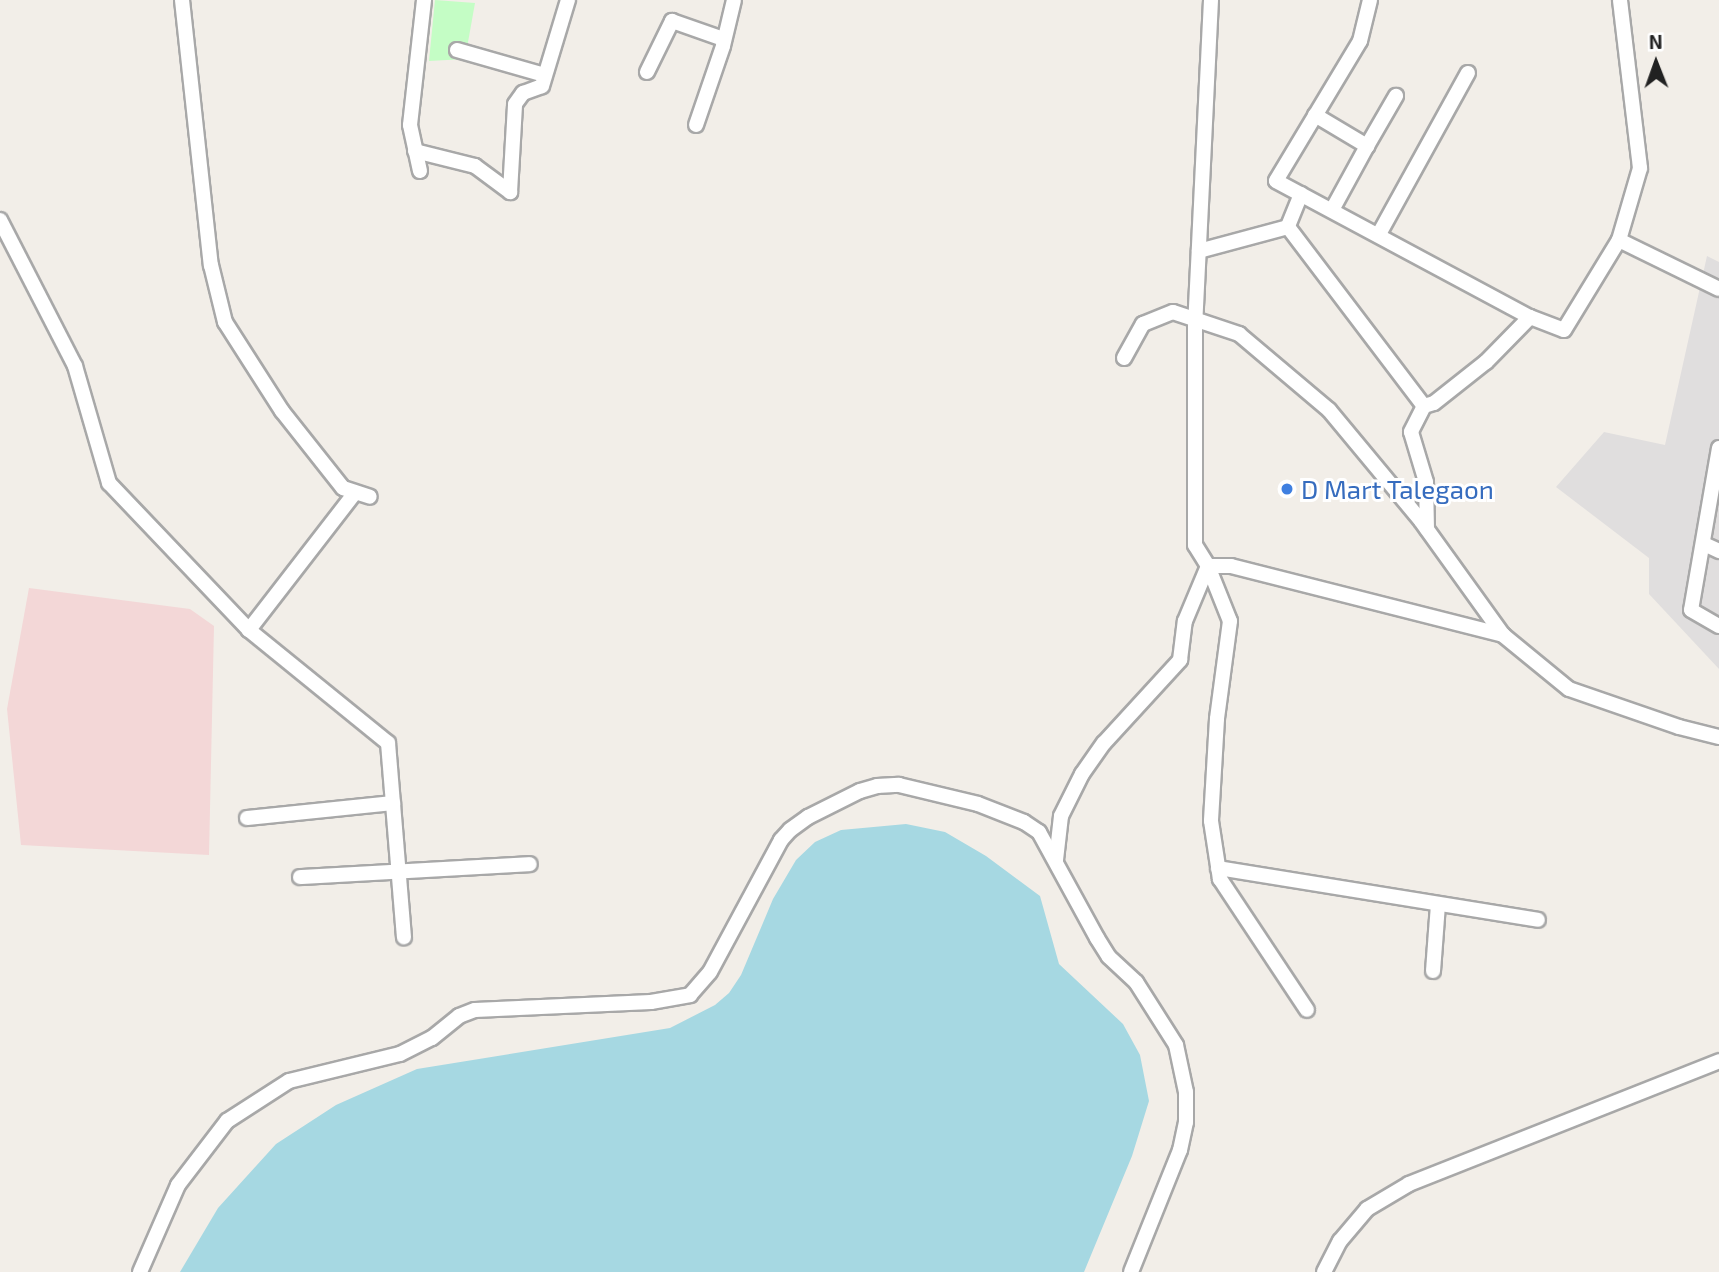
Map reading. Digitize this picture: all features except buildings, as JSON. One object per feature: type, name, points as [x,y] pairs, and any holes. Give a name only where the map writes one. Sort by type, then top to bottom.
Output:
[{"type":"street","points":[[182,0],[211,265],[226,322],[282,411],[344,488],[354,494],[370,497]]},
{"type":"street","points":[[420,171],[410,125],[411,97],[424,0]]},
{"type":"street","points":[[415,151],[475,166],[510,192],[515,104],[523,93],[542,86],[568,0]]},
{"type":"street","points":[[695,125],[734,0]]},
{"type":"street","points":[[1211,0],[1195,319],[1195,545],[1208,566],[1230,621],[1217,719],[1211,821],[1220,880],[1307,1010]]},
{"type":"street","points":[[1370,0],[1360,41],[1276,181],[1530,317],[1564,330],[1619,240],[1640,168],[1620,0]]},
{"type":"street","points":[[647,72],[672,21],[723,39]]},
{"type":"street","points":[[457,50],[545,75]]},
{"type":"street","points":[[1379,234],[1468,73]]},
{"type":"street","points":[[1332,210],[1396,96]]},
{"type":"street","points":[[1315,114],[1367,146]]},
{"type":"street","points":[[1288,227],[1301,194]]},
{"type":"street","points":[[0,220],[75,366],[109,482],[249,630],[388,743],[404,937]]},
{"type":"street","points":[[1199,251],[1288,227]]},
{"type":"street","points":[[1288,227],[1424,406]]},
{"type":"street","points":[[1619,240],[1719,289]]},
{"type":"street","points":[[1124,358],[1143,324],[1173,312],[1239,334],[1329,410],[1427,529],[1503,635],[1569,689],[1679,727],[1719,737]]},
{"type":"street","points":[[1427,529],[1426,482],[1411,432],[1424,406],[1434,403],[1486,362],[1530,317]]},
{"type":"street","points":[[1719,448],[1717,473],[1691,610],[1719,626]]},
{"type":"street","points":[[249,630],[354,494]]},
{"type":"street","points":[[1704,544],[1719,551]]},
{"type":"street","points":[[1208,566],[1231,566],[1503,635]]},
{"type":"street","points":[[1056,860],[1061,816],[1082,774],[1104,743],[1180,660],[1185,621],[1208,566]]},
{"type":"street","points":[[140,1272],[178,1185],[227,1121],[289,1081],[400,1055],[432,1038],[459,1016],[475,1010],[651,1002],[690,995],[710,972],[782,840],[808,817],[860,791],[877,786],[899,785],[978,804],[1024,822],[1039,832],[1109,957],[1136,982],[1171,1035],[1183,1072],[1186,1122],[1180,1150],[1131,1272]]},
{"type":"street","points":[[247,818],[393,803]]},
{"type":"street","points":[[300,877],[530,864]]},
{"type":"street","points":[[1218,868],[1538,920]]},
{"type":"street","points":[[1433,971],[1438,905]]},
{"type":"street","points":[[1324,1272],[1340,1241],[1367,1209],[1409,1184],[1719,1060]]},
{"type":"shaded area","points":[[1707,256],[1719,262],[1719,669],[1649,594],[1649,558],[1556,487],[1604,432],[1665,445]]},
{"type":"shaded area","points":[[29,588],[190,609],[214,626],[209,855],[21,845],[7,709]]},
{"type":"green space","points":[[435,0],[475,3],[465,59],[429,61]]},
{"type":"water","points":[[906,824],[945,832],[986,856],[1040,896],[1059,964],[1123,1024],[1140,1055],[1149,1101],[1132,1156],[1084,1272],[180,1272],[218,1208],[276,1144],[336,1105],[417,1069],[670,1028],[715,1005],[729,993],[741,975],[773,899],[796,860],[815,842],[841,830]]},
{"type":"place","name":"D Mart Talegaon","points":[[1287,489]]}]
